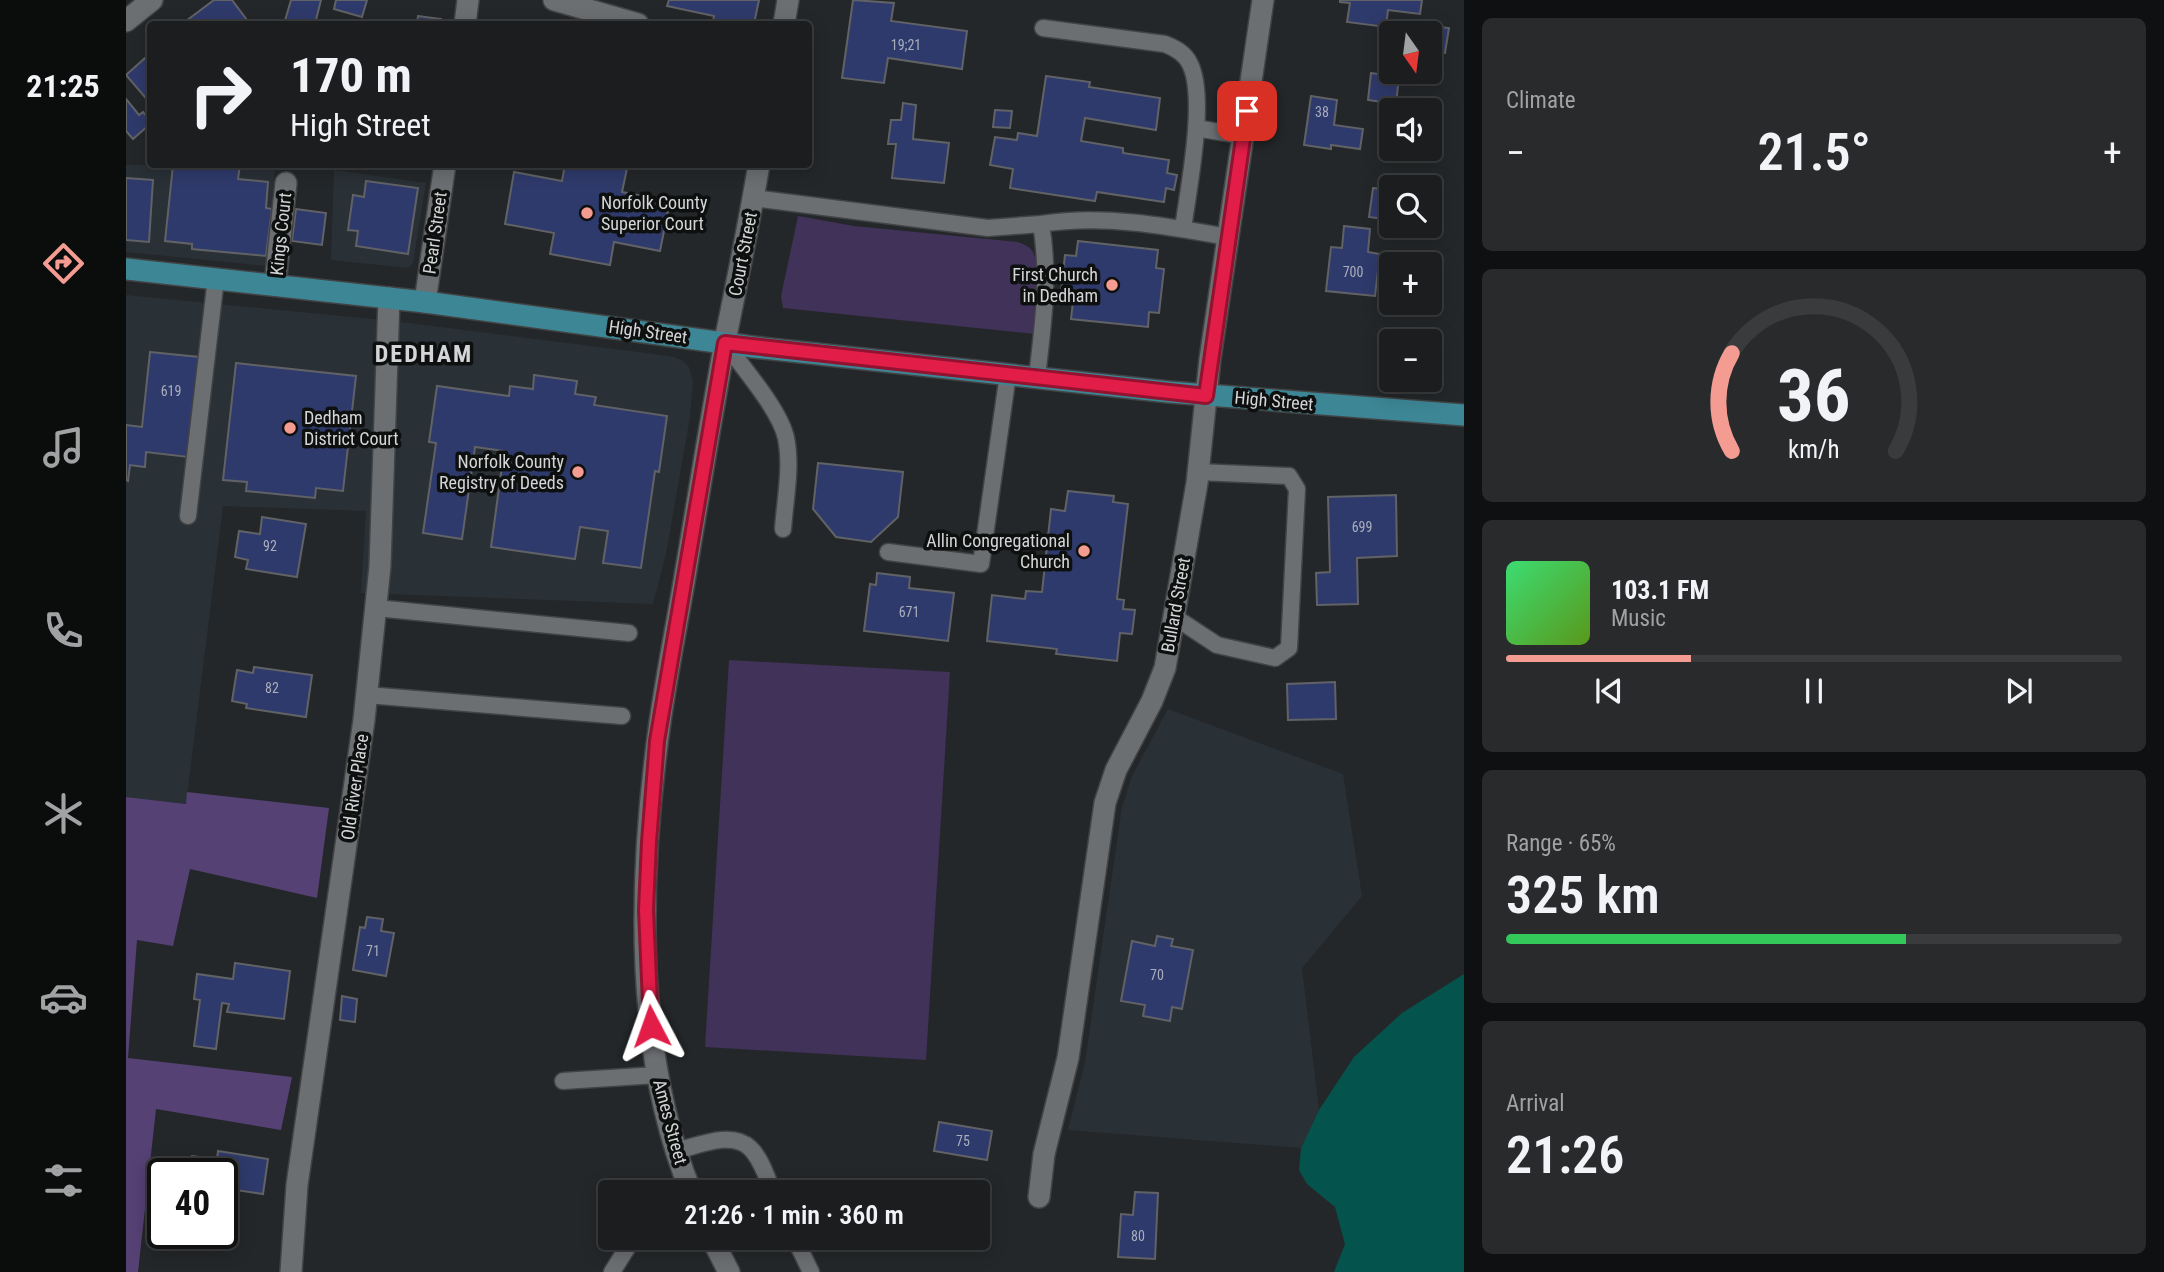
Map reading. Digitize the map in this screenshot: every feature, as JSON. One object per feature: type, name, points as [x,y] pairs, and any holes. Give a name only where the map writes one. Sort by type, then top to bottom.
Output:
[{"type":"main road","name":"High Street","points":[[126,269],[425,302],[725,343],[1206,396],[1464,415]]},
{"type":"street","points":[[126,22],[152,0]]},
{"type":"street","points":[[465,21],[468,0]]},
{"type":"street","points":[[554,0],[628,21]]},
{"type":"street","points":[[784,21],[788,0]]},
{"type":"street","name":"Bullard Street","points":[[1040,1197],[1044,1154],[1068,1058],[1105,803],[1116,769],[1159,686],[1174,616],[1199,472],[1206,396],[1263,0]]},
{"type":"street","name":"Pearl Street","points":[[425,302],[444,168]]},
{"type":"street","name":"Court Street","points":[[725,343],[758,168]]},
{"type":"street","name":"Kings Court","points":[[275,285],[286,183]]},
{"type":"street","name":"Old River Place","points":[[291,1272],[297,1185],[367,695],[376,608],[380,566],[388,299]]},
{"type":"street","name":"Ames Street","points":[[685,1180],[657,1075],[652,1042],[646,944],[649,842],[655,764],[667,674],[725,343]]},
{"type":"street","points":[[718,1250],[729,1272]]},
{"type":"lane","points":[[1043,28],[1166,44],[1174,47],[1190,63],[1194,75],[1196,128],[1183,229]]},
{"type":"lane","points":[[1196,128],[1243,136]]},
{"type":"lane","points":[[754,198],[988,228],[1082,220],[1183,229],[1228,237]]},
{"type":"lane","points":[[1037,377],[1047,289],[1046,250],[1041,224]]},
{"type":"lane","points":[[188,516],[216,278]]},
{"type":"lane","points":[[725,343],[775,412],[786,436],[788,464],[783,529]]},
{"type":"lane","points":[[888,552],[981,564],[1008,374]]},
{"type":"lane","points":[[1174,616],[1217,645],[1275,658],[1289,648],[1297,489],[1289,476],[1199,472]]},
{"type":"lane","points":[[376,608],[629,633]]},
{"type":"lane","points":[[367,695],[622,716]]},
{"type":"lane","points":[[563,1081],[657,1075]]},
{"type":"lane","points":[[676,1151],[721,1140],[743,1143],[755,1155],[767,1180]]},
{"type":"lane","points":[[612,1272],[626,1250]]},
{"type":"lane","points":[[800,1250],[811,1272]]},
{"type":"shaded area","points":[[126,165],[147,165],[147,168],[275,168],[267,266],[126,252]]},
{"type":"shaded area","points":[[334,170],[426,183],[413,263],[409,268],[331,260]]},
{"type":"shaded area","points":[[798,216],[854,226],[1018,242],[1026,245],[1033,251],[1036,262],[1036,334],[783,308],[781,296]]},
{"type":"shaded area","points":[[126,295],[393,321],[646,353],[683,361],[689,367],[693,382],[690,417],[666,554],[653,604],[361,593],[366,511],[223,506],[186,804],[126,797]]},
{"type":"shaded area","points":[[729,660],[950,672],[926,1060],[705,1047]]},
{"type":"shaded area","points":[[1168,709],[1343,774],[1362,896],[1302,968],[1319,1110],[1301,1148],[1068,1130],[1085,1062],[1122,807],[1132,776]]},
{"type":"shaded area","points":[[187,792],[329,808],[317,898],[190,869],[173,946],[137,940],[128,1058],[292,1077],[281,1130],[156,1109],[151,1158],[147,1158],[147,1190],[138,1272],[126,1272],[126,797],[186,804]]},
{"type":"shaded area","points":[[1464,974],[1464,1272],[1334,1272],[1345,1244],[1335,1207],[1307,1184],[1299,1170],[1301,1148],[1319,1110],[1354,1057],[1402,1013]]},
{"type":"building","points":[[214,0],[232,0],[248,21],[186,21]]},
{"type":"building","points":[[291,0],[321,0],[316,21],[285,21]]},
{"type":"building","points":[[336,0],[367,0],[362,17],[334,9]]},
{"type":"building","points":[[669,0],[759,0],[755,21],[713,21],[714,16],[667,6]]},
{"type":"building","points":[[853,0],[894,3],[891,21],[967,31],[962,69],[888,58],[884,83],[842,78]]},
{"type":"building","points":[[1422,0],[1420,14],[1388,10],[1387,21],[1379,21],[1379,26],[1347,22],[1350,3],[1340,2]]},
{"type":"building","points":[[418,16],[441,19],[441,21],[417,21]]},
{"type":"building","points":[[1442,27],[1449,28],[1445,53],[1442,53]]},
{"type":"building","points":[[145,58],[147,100],[126,75]]},
{"type":"building","points":[[1371,73],[1379,74],[1379,84],[1398,84],[1397,98],[1379,98],[1379,102],[1368,100]]},
{"type":"building","points":[[1046,76],[1090,82],[1089,87],[1160,98],[1156,130],[1085,118],[1081,141],[1123,148],[1123,153],[1169,160],[1167,173],[1177,175],[1174,190],[1166,188],[1164,202],[1097,192],[1095,201],[1010,188],[1013,169],[990,165],[995,137],[1017,140],[1018,133],[1037,136]]},
{"type":"building","points":[[1311,96],[1337,100],[1334,125],[1363,129],[1360,149],[1304,145]]},
{"type":"building","points":[[126,99],[139,115],[143,112],[147,117],[147,127],[133,139],[126,131]]},
{"type":"building","points":[[903,103],[916,105],[913,139],[949,143],[944,183],[892,178],[896,144],[888,144],[891,120],[901,120]]},
{"type":"building","points":[[995,110],[1012,111],[1010,128],[993,127]]},
{"type":"building","points":[[173,168],[240,168],[238,179],[268,182],[266,208],[272,209],[266,256],[192,249],[192,244],[165,241]]},
{"type":"building","name":"Norfolk County Superior Court","points":[[564,168],[627,168],[622,192],[670,201],[660,251],[614,242],[610,265],[550,254],[554,233],[505,224],[514,172],[562,181]]},
{"type":"building","points":[[126,178],[153,180],[149,242],[126,240]]},
{"type":"building","points":[[366,181],[418,188],[408,254],[356,246],[358,231],[348,230],[353,195],[364,197]]},
{"type":"building","points":[[1373,188],[1379,189],[1379,218],[1369,217]]},
{"type":"building","points":[[296,209],[326,213],[322,245],[292,241]]},
{"type":"building","points":[[1344,226],[1370,229],[1368,252],[1379,254],[1375,296],[1326,291],[1331,247],[1342,248]]},
{"type":"building","name":"First Church in Dedham","points":[[1078,241],[1158,250],[1156,268],[1164,269],[1159,313],[1149,312],[1148,327],[1071,319],[1073,302],[1060,301],[1065,255],[1076,256]]},
{"type":"building","points":[[150,352],[199,357],[188,457],[146,452],[145,467],[130,465],[128,481],[126,425],[142,427]]},
{"type":"building","name":"Dedham District Court","points":[[236,363],[356,376],[343,491],[316,488],[315,498],[246,491],[247,482],[223,480]]},
{"type":"building","name":"Norfolk County Registry of Deeds","points":[[534,375],[577,381],[575,394],[596,397],[594,405],[667,416],[659,472],[655,471],[641,568],[603,563],[608,531],[580,527],[575,559],[491,547],[504,451],[475,447],[462,539],[423,533],[436,443],[429,442],[437,386],[509,396],[510,386],[533,389]]},
{"type":"building","points":[[818,463],[903,472],[898,517],[871,542],[836,537],[813,509]]},
{"type":"building","name":"Allin Congregational Church","points":[[1068,491],[1114,496],[1113,502],[1128,504],[1117,599],[1124,600],[1123,609],[1135,610],[1132,634],[1120,633],[1117,661],[1056,654],[1057,649],[987,641],[992,595],[1025,599],[1026,591],[1042,592],[1051,509],[1065,511]]},
{"type":"building","points":[[1396,495],[1397,556],[1357,558],[1358,604],[1317,605],[1316,573],[1330,572],[1328,497]]},
{"type":"building","points":[[262,517],[306,524],[297,577],[246,569],[248,560],[235,557],[239,531],[260,534]]},
{"type":"building","points":[[877,573],[910,577],[909,588],[954,593],[948,641],[864,631],[870,584],[876,585]]},
{"type":"building","points":[[254,667],[312,675],[306,717],[246,708],[247,704],[232,701],[237,670],[253,673]]},
{"type":"building","points":[[1335,682],[1336,719],[1288,720],[1287,684]]},
{"type":"building","points":[[367,917],[383,919],[381,931],[394,933],[386,976],[353,970],[360,927],[365,928]]},
{"type":"building","points":[[1157,936],[1173,939],[1171,946],[1193,950],[1182,1009],[1172,1007],[1170,1021],[1143,1016],[1145,1005],[1121,1001],[1132,941],[1155,946]]},
{"type":"building","points":[[235,963],[290,971],[284,1019],[227,1012],[229,1004],[222,1003],[216,1049],[194,1046],[200,1000],[194,999],[197,974],[233,979]]},
{"type":"building","points":[[342,996],[357,999],[355,1022],[340,1020]]},
{"type":"building","points":[[939,1122],[992,1131],[987,1160],[934,1151]]},
{"type":"building","points":[[218,1151],[268,1159],[263,1194],[238,1190],[238,1158],[217,1158]]},
{"type":"building","points":[[1135,1192],[1158,1193],[1155,1259],[1118,1257],[1121,1214],[1133,1215]]},
{"type":"place","name":"Norfolk County Superior Court","points":[[587,213]]},
{"type":"place","name":"First Church in Dedham","points":[[1112,285]]},
{"type":"place","name":"Dedham District Court","points":[[290,428]]},
{"type":"place","name":"Norfolk County Registry of Deeds","points":[[578,472]]},
{"type":"place","name":"Allin Congregational Church","points":[[1084,551]]},
{"type":"district","name":"DEDHAM","points":[[424,354]]},
{"type":"route","points":[[651,1026],[646,910],[657,741],[725,343],[1206,396],[1247,111]]}]
